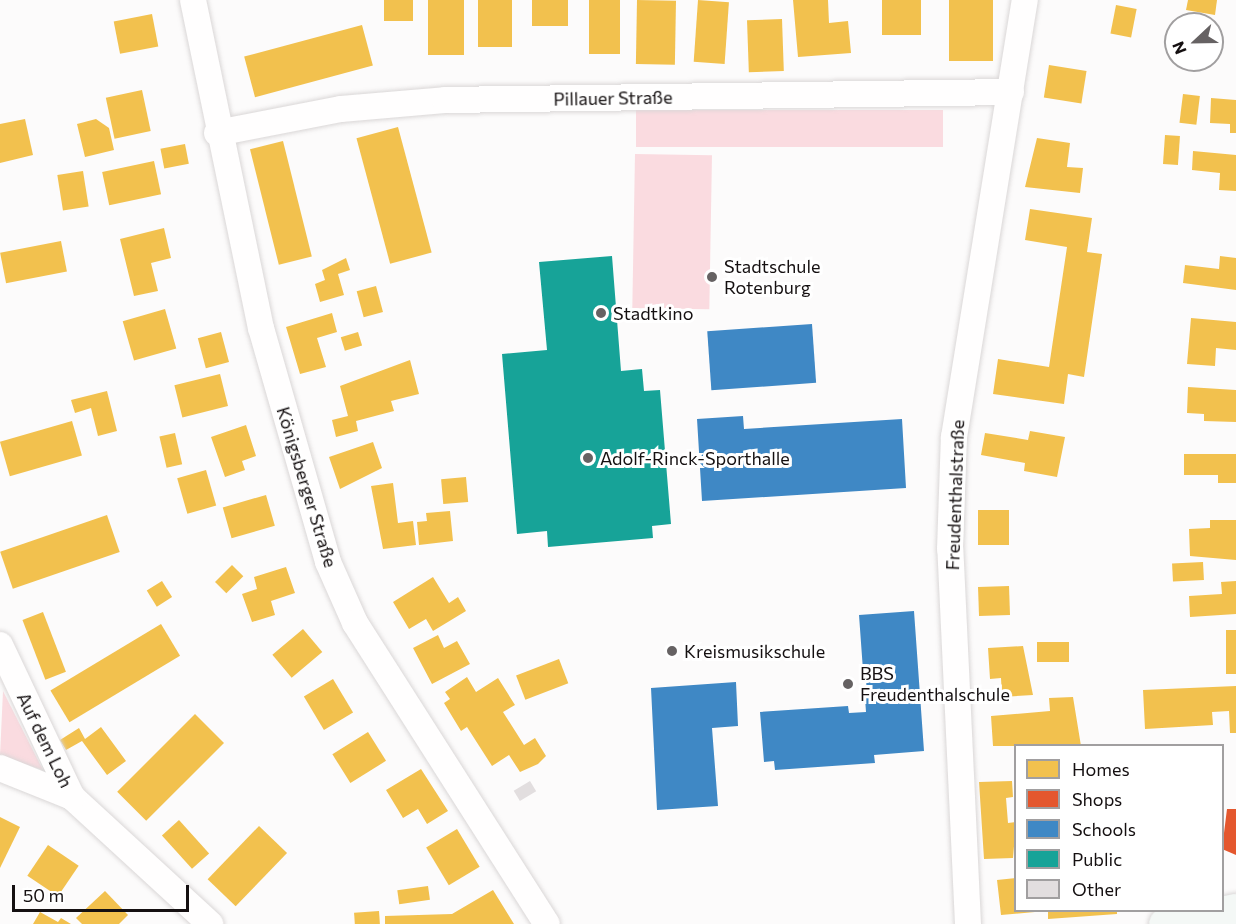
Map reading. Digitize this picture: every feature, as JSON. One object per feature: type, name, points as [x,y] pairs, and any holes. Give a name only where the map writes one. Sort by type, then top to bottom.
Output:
[{"type":"street","name":"Königsberger Straße","points":[[193,0],[217,133],[261,328],[328,562],[355,623],[547,924]]},
{"type":"street","name":"Freudenthalstraße","points":[[968,924],[964,792],[950,549],[954,436],[1025,0]]},
{"type":"street","name":"Pillauer Straße","points":[[217,133],[341,109],[445,100],[1011,92]]},
{"type":"street","name":"Auf dem Loh","points":[[2,659],[72,796],[210,924]]},
{"type":"street","points":[[0,768],[72,796]]},
{"type":"street","points":[[1165,924],[1236,910]]},
{"type":"shaded area","points":[[636,110],[943,110],[943,147],[636,147]]},
{"type":"shaded area","points":[[635,154],[712,155],[709,309],[632,308]]},
{"type":"shaded area","points":[[3,691],[43,770],[0,756]]},
{"type":"building: Homes","points":[[384,0],[413,0],[413,21],[384,21]]},
{"type":"building: Homes","points":[[428,0],[464,0],[464,55],[428,55]]},
{"type":"building: Homes","points":[[478,0],[512,0],[512,47],[478,47]]},
{"type":"building: Homes","points":[[532,0],[568,0],[568,26],[532,26]]},
{"type":"building: Homes","points":[[589,0],[620,0],[620,54],[589,54]]},
{"type":"building: Homes","points":[[637,0],[676,1],[675,65],[636,64]]},
{"type":"building: Homes","points":[[698,0],[729,2],[725,64],[694,62]]},
{"type":"building: Homes","points":[[793,0],[828,0],[829,23],[848,21],[851,53],[798,57]]},
{"type":"building: Homes","points":[[882,0],[921,0],[921,35],[882,35]]},
{"type":"building: Homes","points":[[949,0],[993,0],[993,61],[949,61]]},
{"type":"building: Homes","points":[[1188,0],[1217,0],[1215,12],[1186,10]]},
{"type":"building: Homes","points":[[1116,5],[1137,9],[1131,37],[1110,33]]},
{"type":"building: Homes","points":[[152,14],[158,46],[120,54],[114,21]]},
{"type":"building: Homes","points":[[782,19],[784,71],[749,72],[747,20]]},
{"type":"building: Homes","points":[[362,25],[373,66],[255,97],[244,57]]},
{"type":"building: Homes","points":[[1049,65],[1087,71],[1081,104],[1044,98]]},
{"type":"building: Homes","points":[[142,90],[151,131],[115,139],[106,98]]},
{"type":"building: Homes","points":[[1183,94],[1200,96],[1196,125],[1179,123]]},
{"type":"building: Homes","points":[[1211,98],[1236,100],[1236,133],[1230,133],[1230,124],[1210,123]]},
{"type":"building: Homes","points":[[25,119],[33,155],[0,163],[0,124]]},
{"type":"building: Homes","points":[[96,119],[109,128],[114,150],[85,157],[77,124]]},
{"type":"building: Homes","points":[[398,127],[432,253],[390,264],[356,138]]},
{"type":"building: Homes","points":[[1165,135],[1180,136],[1178,165],[1163,164]]},
{"type":"building: Homes","points":[[1037,138],[1070,143],[1067,167],[1083,168],[1080,193],[1025,187]]},
{"type":"building: Homes","points":[[283,141],[312,256],[279,265],[250,149]]},
{"type":"building: Homes","points":[[185,144],[189,164],[164,168],[160,149]]},
{"type":"building: Homes","points":[[1193,151],[1236,155],[1236,191],[1219,190],[1220,173],[1192,170]]},
{"type":"building: Homes","points":[[154,161],[161,194],[109,205],[102,172]]},
{"type":"building: Homes","points":[[83,171],[89,207],[63,211],[57,175]]},
{"type":"building: Homes","points":[[1030,209],[1092,218],[1087,252],[1102,254],[1084,377],[1068,374],[1064,404],[993,394],[998,359],[1049,367],[1067,247],[1025,240]]},
{"type":"building: Homes","points":[[164,228],[171,258],[151,263],[158,291],[134,296],[120,239]]},
{"type":"building: Homes","points":[[61,241],[67,271],[6,283],[0,253]]},
{"type":"building: Homes","points":[[1220,256],[1236,258],[1236,290],[1183,283],[1185,265],[1219,269]]},
{"type":"building: Homes","points":[[346,258],[350,270],[338,274],[344,295],[320,302],[315,284],[325,280],[322,270]]},
{"type":"building: Homes","points":[[376,286],[383,312],[364,317],[357,291]]},
{"type":"building: Homes","points":[[165,309],[176,348],[134,361],[123,321]]},
{"type":"building: Homes","points":[[332,313],[337,332],[317,338],[326,367],[300,374],[286,327]]},
{"type":"building: Homes","points":[[1191,318],[1236,322],[1236,350],[1216,348],[1215,366],[1187,364]]},
{"type":"building: Homes","points":[[221,332],[229,362],[206,368],[198,338]]},
{"type":"building: Homes","points":[[358,332],[362,345],[345,351],[341,337]]},
{"type":"building: Homes","points":[[410,360],[419,394],[391,401],[394,411],[356,421],[358,431],[336,437],[332,420],[348,416],[340,386]]},
{"type":"building: Homes","points":[[220,374],[228,406],[182,417],[174,385]]},
{"type":"building: Homes","points":[[1188,387],[1236,390],[1236,422],[1204,421],[1204,414],[1187,413]]},
{"type":"building: Homes","points":[[107,391],[117,431],[98,436],[91,408],[75,413],[71,400]]},
{"type":"building: Homes","points":[[72,421],[82,456],[10,476],[0,442]]},
{"type":"building: Homes","points":[[246,425],[256,456],[242,461],[245,470],[225,477],[211,437]]},
{"type":"building: Homes","points":[[1030,431],[1065,437],[1057,477],[1024,471],[1025,463],[981,455],[985,433],[1028,440]]},
{"type":"building: Homes","points":[[175,433],[182,464],[167,468],[159,437]]},
{"type":"building: Homes","points":[[373,442],[382,468],[340,489],[329,457]]},
{"type":"building: Homes","points":[[1184,454],[1236,454],[1236,483],[1218,483],[1218,475],[1184,475]]},
{"type":"building: Homes","points":[[206,470],[216,506],[187,514],[177,478]]},
{"type":"building: Homes","points":[[466,477],[468,502],[443,504],[441,479]]},
{"type":"building: Homes","points":[[393,483],[398,523],[413,521],[416,545],[383,549],[371,486]]},
{"type":"building: Homes","points":[[266,495],[275,526],[232,538],[223,507]]},
{"type":"building: Homes","points":[[978,510],[1009,510],[1009,545],[978,545]]},
{"type":"building: Homes","points":[[450,511],[453,541],[419,545],[417,522],[427,521],[426,513]]},
{"type":"building: Homes","points":[[107,515],[120,552],[13,589],[0,552]]},
{"type":"building: Homes","points":[[1210,520],[1236,520],[1236,560],[1190,556],[1189,529],[1210,528]]},
{"type":"building: Homes","points":[[1203,562],[1204,580],[1173,582],[1172,564]]},
{"type":"building: Homes","points":[[232,565],[243,576],[226,593],[215,582]]},
{"type":"building: Homes","points":[[286,567],[295,593],[271,601],[275,615],[252,622],[242,594],[257,589],[254,577]]},
{"type":"building: Homes","points":[[433,577],[449,603],[458,597],[466,611],[433,631],[426,619],[409,629],[393,602]]},
{"type":"building: Homes","points":[[162,581],[172,597],[157,607],[147,591]]},
{"type":"building: Homes","points":[[1236,581],[1236,614],[1190,617],[1189,596],[1222,594],[1221,582]]},
{"type":"building: Homes","points":[[1009,586],[1010,615],[979,616],[978,587]]},
{"type":"building: Homes","points":[[43,612],[66,672],[45,680],[22,620]]},
{"type":"building: Homes","points":[[161,624],[180,656],[69,722],[50,690]]},
{"type":"building: Homes","points":[[303,629],[322,652],[292,678],[272,655]]},
{"type":"building: Homes","points":[[1226,630],[1236,630],[1236,674],[1226,674]]},
{"type":"building: Homes","points":[[438,635],[444,648],[457,641],[470,664],[432,684],[413,648]]},
{"type":"building: Homes","points":[[1037,642],[1069,642],[1069,662],[1037,662]]},
{"type":"building: Homes","points":[[1023,646],[1033,695],[1002,697],[1001,678],[990,679],[988,648]]},
{"type":"building: Homes","points":[[559,659],[568,683],[525,700],[516,675]]},
{"type":"building: Homes","points":[[467,677],[476,692],[498,678],[515,705],[503,712],[524,745],[535,738],[546,756],[538,764],[520,772],[509,755],[492,766],[467,727],[461,731],[444,703],[450,699],[445,692]]},
{"type":"building: Homes","points":[[333,679],[353,712],[324,730],[304,697]]},
{"type":"building: Homes","points":[[1236,686],[1236,733],[1230,733],[1229,711],[1212,712],[1213,725],[1145,729],[1143,690]]},
{"type":"building: Homes","points":[[1073,697],[1081,744],[993,746],[991,716],[1050,711],[1049,698]]},
{"type":"building: Homes","points":[[195,714],[224,743],[146,821],[117,792]]},
{"type":"building: Homes","points":[[101,727],[126,761],[107,775],[82,741],[66,750],[60,740],[79,728],[85,739]]},
{"type":"building: Homes","points":[[368,732],[386,761],[350,783],[332,754]]},
{"type":"building: Homes","points":[[421,769],[448,811],[427,824],[418,809],[403,818],[386,790]]},
{"type":"building: Homes","points":[[1012,781],[1013,797],[1006,798],[1008,823],[1014,822],[1013,858],[984,859],[979,782]]},
{"type":"building: Homes","points":[[0,817],[20,827],[0,868]]},
{"type":"building: Homes","points":[[179,820],[209,853],[192,869],[162,835]]},
{"type":"building: Homes","points":[[259,826],[287,853],[236,906],[208,879]]},
{"type":"building: Homes","points":[[457,829],[480,867],[449,885],[426,848]]},
{"type":"building: Homes","points":[[48,845],[79,866],[58,896],[27,876]]},
{"type":"building: Homes","points":[[1014,878],[1014,912],[1035,912],[1001,915],[997,880]]},
{"type":"building: Homes","points":[[428,886],[430,900],[399,904],[397,890]]},
{"type":"building: Homes","points":[[493,890],[514,924],[385,924],[385,916],[452,914]]},
{"type":"building: Homes","points":[[105,891],[128,915],[119,924],[82,924],[76,918]]},
{"type":"building: Homes","points":[[379,911],[380,924],[355,924],[354,913]]},
{"type":"building: Homes","points":[[40,912],[58,922],[61,918],[71,924],[33,924]]},
{"type":"building: Homes","points":[[1048,912],[1117,912],[1117,914],[1048,919]]},
{"type":"building: Shops","points":[[1227,809],[1236,809],[1236,855],[1224,850]]},
{"type":"building: Schools","points":[[812,324],[816,383],[711,390],[707,331]]},
{"type":"building: Schools","points":[[743,416],[744,429],[902,419],[906,488],[702,501],[697,419]]},
{"type":"building: Schools","points":[[914,611],[924,751],[874,755],[875,763],[775,770],[774,761],[764,762],[760,712],[848,706],[849,713],[866,712],[859,615]]},
{"type":"building: Schools","points":[[736,682],[738,726],[712,728],[718,806],[657,810],[651,688]]},
{"type":"building: Public","name":"Adolf-Rinck-Sporthalle","points":[[612,256],[621,371],[642,369],[644,391],[660,390],[671,524],[652,526],[653,538],[548,547],[547,531],[517,534],[502,354],[547,350],[539,262]]},
{"type":"building: Other","points":[[530,781],[536,791],[520,801],[514,791]]},
{"type":"place","name":"Stadtschule Rotenburg","points":[[712,277]]},
{"type":"place","name":"Stadtkino","points":[[601,313]]},
{"type":"place","name":"Adolf-Rinck-Sporthalle","points":[[588,458]]},
{"type":"place","name":"Kreismusikschule","points":[[672,651]]},
{"type":"place","name":"BBS Freudenthalschule","points":[[848,684]]}]
